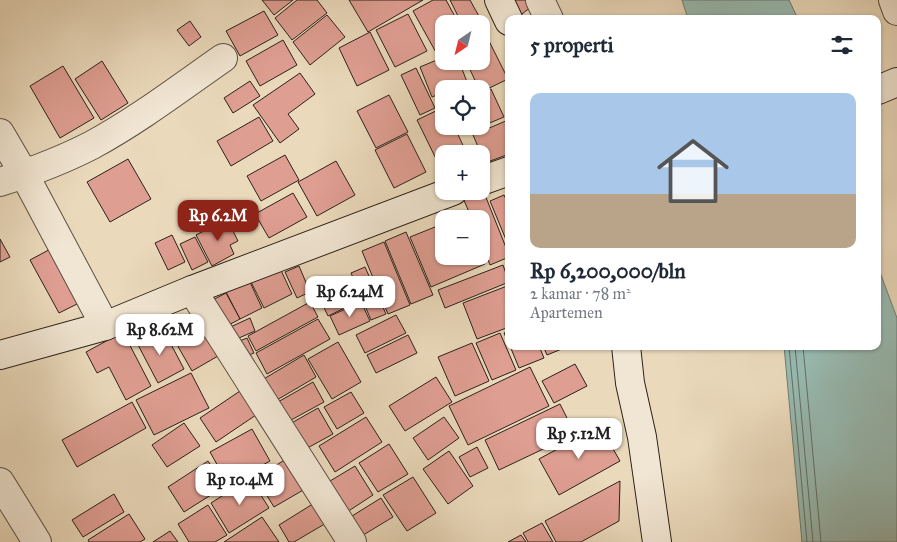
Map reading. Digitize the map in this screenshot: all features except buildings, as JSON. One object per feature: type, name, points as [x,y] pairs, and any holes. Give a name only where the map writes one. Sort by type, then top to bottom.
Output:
[{"type":"street","points":[[499,0],[506,15]]},
{"type":"street","points":[[540,0],[547,15]]},
{"type":"street","points":[[893,0],[897,11]]},
{"type":"street","points":[[12,178],[91,145],[154,108],[222,58]]},
{"type":"street","points":[[0,133],[12,178],[105,326]]},
{"type":"street","points":[[490,178],[505,172]]},
{"type":"street","points":[[0,355],[105,326],[192,290],[435,198]]},
{"type":"street","points":[[192,290],[352,542]]},
{"type":"street","points":[[610,350],[630,383]]},
{"type":"street","points":[[626,350],[630,383],[642,438],[657,542]]},
{"type":"street","points":[[0,482],[37,542]]},
{"type":"water","points":[[682,0],[789,0],[796,15],[687,15]]},
{"type":"water","points":[[881,275],[897,318],[897,542],[802,542],[784,350],[881,350]]}]
